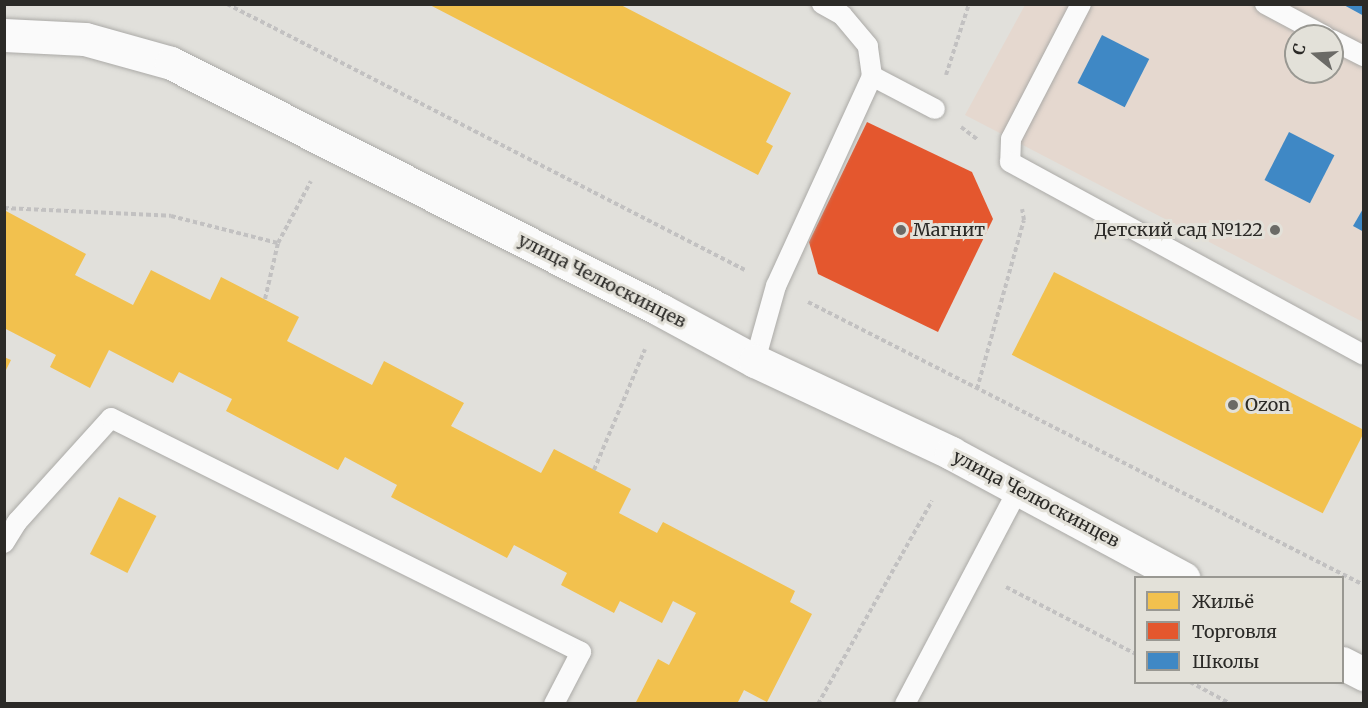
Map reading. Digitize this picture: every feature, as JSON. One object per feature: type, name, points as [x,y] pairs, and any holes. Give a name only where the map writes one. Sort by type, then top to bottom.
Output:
[{"type":"street","name":"улица Челюскинцев","points":[[4,35],[85,39],[171,63],[661,310],[755,361],[951,453],[1179,576]]},
{"type":"street","points":[[1344,664],[1364,674]]},
{"type":"lane","points":[[755,361],[776,286],[872,76],[868,46],[842,15],[822,4]]},
{"type":"lane","points":[[1081,4],[1011,139],[1010,162],[1364,355]]},
{"type":"lane","points":[[1264,4],[1302,24]]},
{"type":"lane","points":[[1344,45],[1364,56]]},
{"type":"lane","points":[[872,76],[935,109]]},
{"type":"lane","points":[[4,543],[17,522],[111,418],[581,652],[554,704]]},
{"type":"lane","points":[[905,704],[1018,490]]},
{"type":"path","points":[[969,4],[935,109],[1010,162],[1024,220],[977,389]]},
{"type":"path","points":[[265,299],[278,243],[330,144]]},
{"type":"path","points":[[4,208],[171,216],[278,243]]},
{"type":"path","points":[[594,470],[661,310]]},
{"type":"path","points":[[818,704],[932,501]]},
{"type":"path","points":[[975,572],[1134,653]]},
{"type":"path","points":[[1194,684],[1231,704]]},
{"type":"shaded area","name":"Детский сад №122","points":[[1025,5],[1363,5],[1363,322],[965,115]]},
{"type":"building: Жильё","points":[[428,4],[619,4],[791,93],[766,142],[773,146],[758,175]]},
{"type":"building: Жильё","points":[[6,211],[86,254],[75,275],[133,305],[151,270],[210,300],[221,277],[299,317],[287,341],[372,385],[384,361],[464,403],[451,426],[541,473],[554,449],[631,489],[619,513],[657,533],[663,522],[795,591],[790,602],[812,614],[767,702],[744,690],[737,704],[635,704],[658,659],[669,665],[696,613],[673,601],[662,623],[620,601],[614,613],[561,585],[567,573],[514,545],[507,558],[391,497],[397,485],[345,457],[338,470],[226,411],[232,399],[179,372],[173,383],[109,350],[90,388],[50,367],[56,355],[4,328]]},
{"type":"building: Жильё","points":[[1054,272],[1364,430],[1323,513],[1012,355]]},
{"type":"building: Жильё","points":[[4,357],[11,360],[4,374]]},
{"type":"building: Жильё","points":[[119,497],[156,516],[127,573],[90,554]]},
{"type":"building: Торговля","name":"Магнит","points":[[867,122],[972,172],[993,219],[938,332],[818,274],[809,242]]},
{"type":"building: Школы","points":[[1342,4],[1364,4],[1364,16]]},
{"type":"building: Школы","points":[[1102,35],[1149,59],[1125,107],[1077,83]]},
{"type":"building: Школы","points":[[1289,132],[1334,155],[1310,203],[1264,180]]},
{"type":"building: Школы","points":[[1364,207],[1364,232],[1353,226]]},
{"type":"place","name":"Магнит","points":[[901,230]]},
{"type":"place","name":"Детский сад №122","points":[[1275,230]]},
{"type":"place","name":"Ozon","points":[[1233,405]]}]
